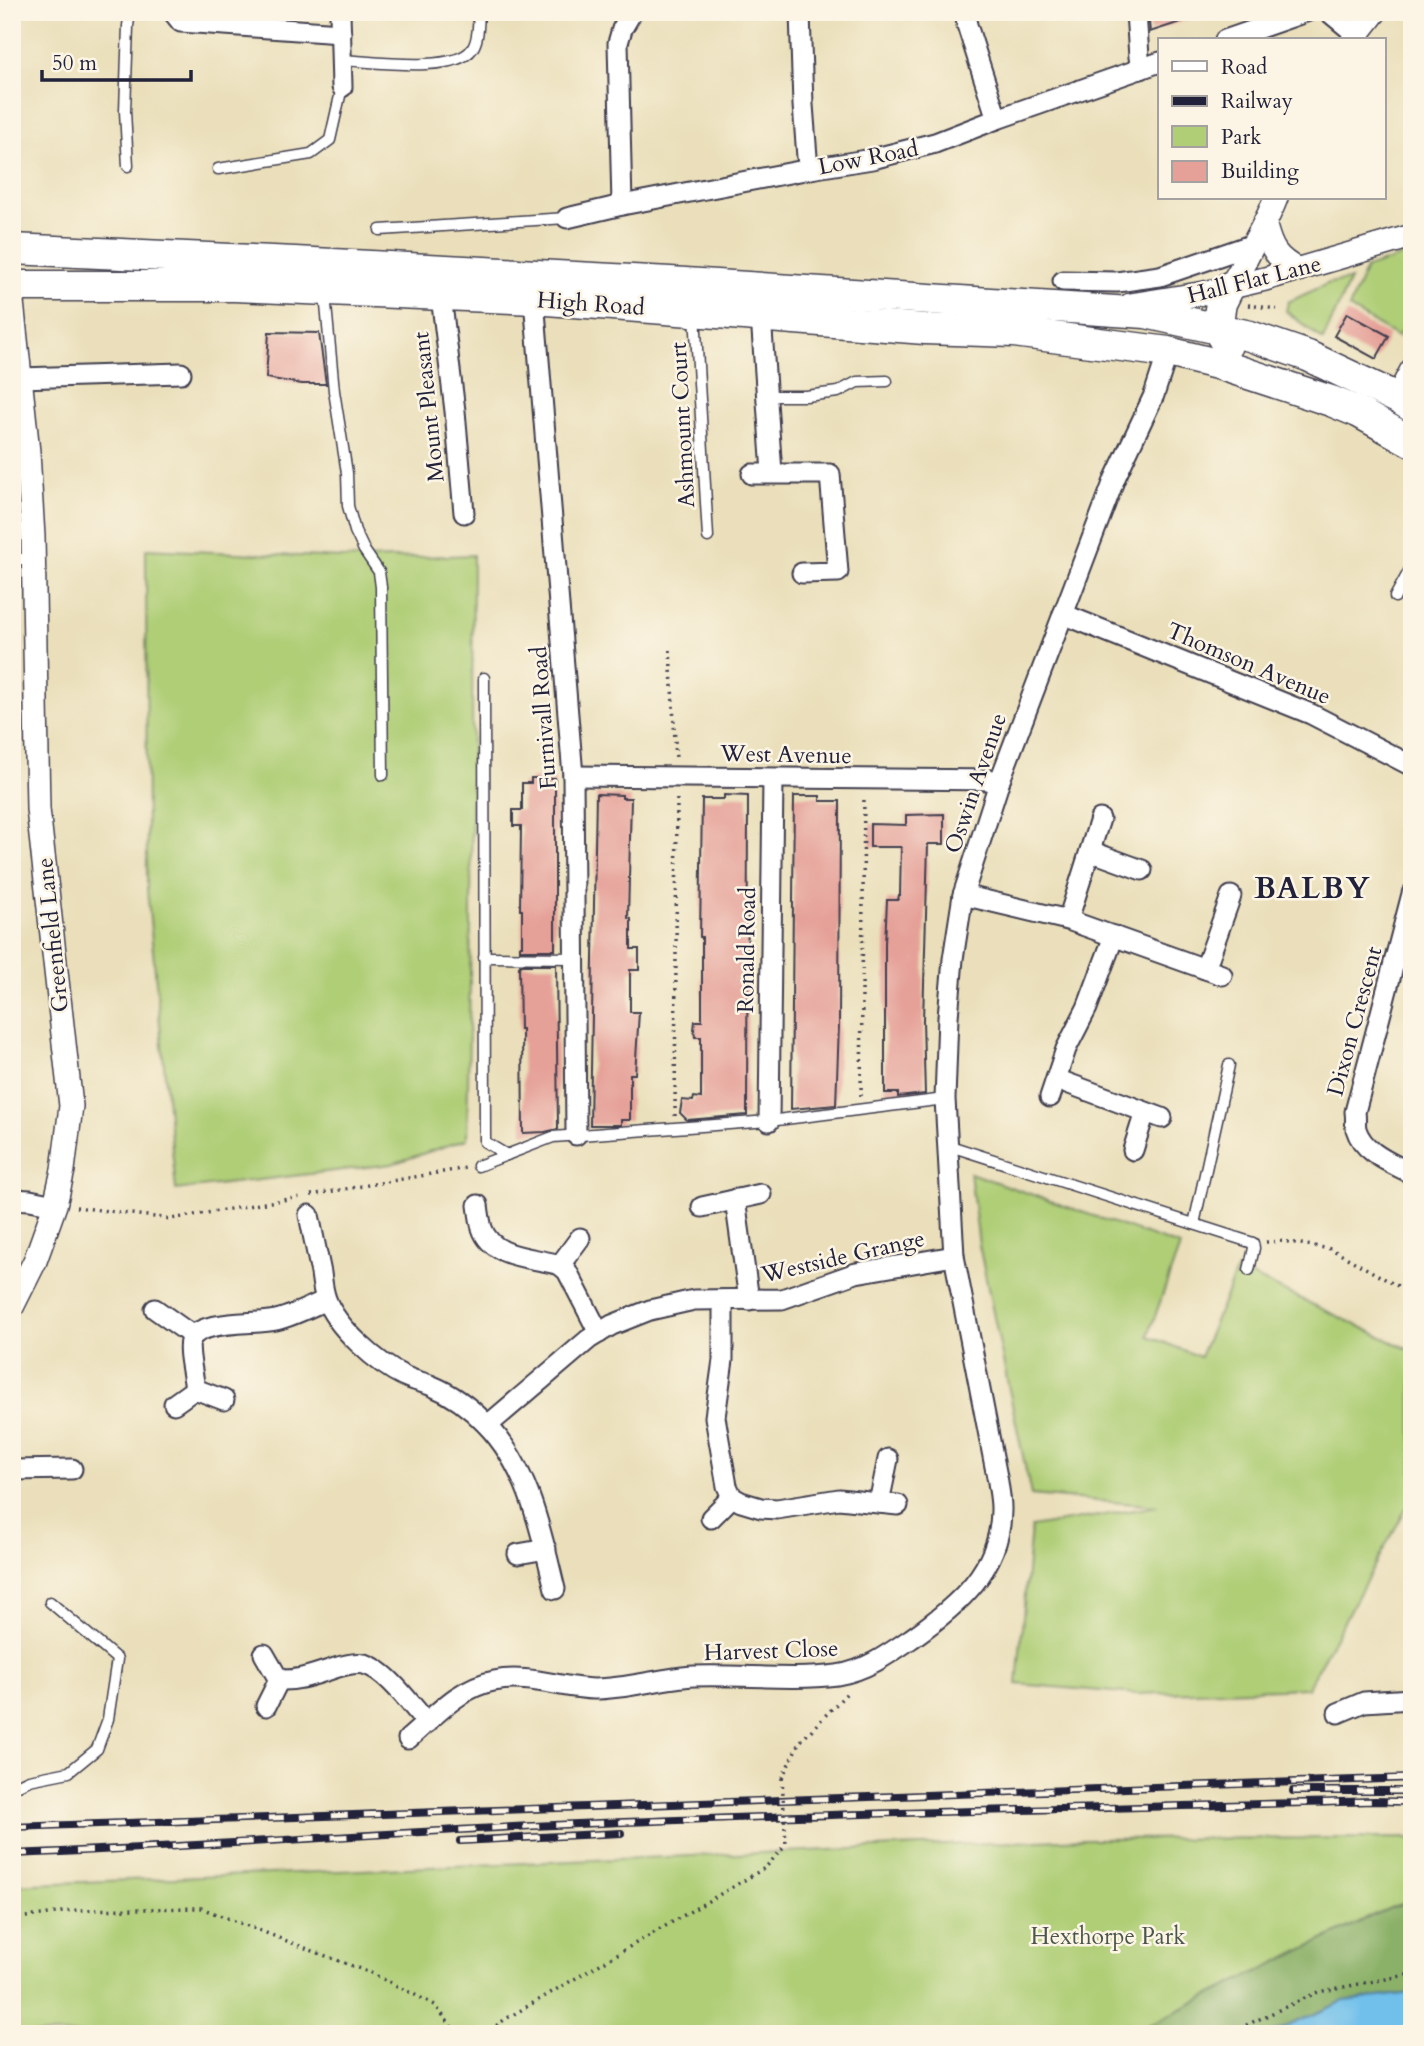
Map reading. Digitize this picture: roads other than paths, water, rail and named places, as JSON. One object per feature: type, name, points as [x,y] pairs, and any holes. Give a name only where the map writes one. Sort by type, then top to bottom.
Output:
[{"type":"main road","name":"High Road","points":[[18,253],[268,260],[973,302]]},
{"type":"main road","name":"High Road","points":[[12,286],[234,286],[534,299],[925,329],[1014,332],[1168,352],[1233,368],[1345,406]]},
{"type":"main road","points":[[1229,287],[1221,303],[1217,328],[1224,342],[1236,352],[1275,365],[1306,380],[1345,406],[1412,442]]},
{"type":"main road","points":[[973,302],[1146,313],[1217,328],[1308,356],[1405,403]]},
{"type":"main road","points":[[973,302],[1003,312],[1072,317],[1145,328],[1164,340],[1168,352]]},
{"type":"main road","points":[[1345,406],[1382,412],[1405,403]]},
{"type":"street","points":[[173,12],[181,22],[341,33]]},
{"type":"street","points":[[340,12],[342,87]]},
{"type":"street","points":[[622,205],[618,43],[622,29],[632,12]]},
{"type":"street","points":[[800,12],[804,118],[810,169]]},
{"type":"street","points":[[965,12],[997,119]]},
{"type":"street","points":[[1136,12],[1139,57],[1151,66]]},
{"type":"street","points":[[1231,38],[1306,12]]},
{"type":"street","points":[[1329,12],[1355,38],[1375,12]]},
{"type":"street","name":"Low Road","points":[[567,218],[622,205],[872,159],[935,143],[1151,66]]},
{"type":"street","points":[[1229,287],[1260,235],[1275,200]]},
{"type":"street","points":[[1260,235],[1278,257],[1298,270]]},
{"type":"street","points":[[1063,281],[1117,282],[1160,276],[1260,235]]},
{"type":"street","name":"Hall Flat Lane","points":[[1100,310],[1229,287],[1410,238]]},
{"type":"street","name":"Mount Pleasant","points":[[441,296],[464,513]]},
{"type":"street","name":"Furnivall Road","points":[[534,299],[573,776],[576,1135]]},
{"type":"street","name":"Greenfield Lane","points":[[12,302],[29,461],[23,559],[37,809],[71,1106],[63,1170],[55,1205],[35,1261],[12,1307]]},
{"type":"street","points":[[761,316],[772,473]]},
{"type":"street","name":"Oswin Avenue","points":[[954,1256],[947,1145],[948,1017],[953,959],[963,895],[1000,780],[1115,478],[1154,395],[1168,352]]},
{"type":"street","points":[[1405,403],[1412,370]]},
{"type":"street","points":[[20,378],[181,373]]},
{"type":"street","points":[[752,474],[830,474],[838,572],[802,573]]},
{"type":"street","name":"Thomson Avenue","points":[[1063,614],[1311,714],[1412,766]]},
{"type":"street","name":"West Avenue","points":[[573,776],[1000,780]]},
{"type":"street","name":"Ronald Road","points":[[769,1121],[773,779]]},
{"type":"street","points":[[1068,920],[1100,819]]},
{"type":"street","points":[[1090,851],[1142,870]]},
{"type":"street","name":"Dixon Crescent","points":[[1412,894],[1355,1112],[1356,1129],[1373,1153],[1412,1174]]},
{"type":"street","points":[[963,895],[1068,920],[1214,972],[1231,896]]},
{"type":"street","points":[[1114,936],[1096,985],[1066,1049],[1053,1088],[1153,1115],[1133,1150]]},
{"type":"street","points":[[702,1207],[761,1194]]},
{"type":"street","points":[[12,1199],[55,1205]]},
{"type":"street","points":[[735,1199],[749,1300]]},
{"type":"street","points":[[478,1205],[483,1230],[496,1248],[560,1265],[567,1270],[599,1333]]},
{"type":"street","points":[[309,1215],[326,1300],[338,1320],[384,1364],[404,1376],[460,1400],[488,1425],[505,1447],[538,1519],[555,1589]]},
{"type":"street","points":[[560,1265],[580,1238]]},
{"type":"street","name":"Westside Grange","points":[[488,1425],[589,1339],[612,1325],[661,1307],[694,1300],[782,1299],[856,1273],[954,1256]]},
{"type":"street","name":"Harvest Close","points":[[408,1740],[458,1697],[472,1688],[494,1681],[517,1679],[570,1687],[622,1688],[676,1677],[817,1676],[853,1671],[890,1653],[957,1604],[974,1586],[984,1569],[998,1532],[1001,1509],[954,1256]]},
{"type":"street","points":[[195,1389],[189,1343],[202,1329],[216,1325],[260,1323],[280,1319],[326,1300]]},
{"type":"street","points":[[723,1300],[723,1360],[715,1417],[727,1486],[732,1497],[761,1508],[777,1509],[839,1499],[888,1504],[888,1459]]},
{"type":"street","points":[[155,1309],[193,1336]]},
{"type":"street","points":[[195,1389],[225,1400]]},
{"type":"street","points":[[174,1404],[195,1389]]},
{"type":"street","points":[[12,1470],[72,1469]]},
{"type":"street","points":[[711,1518],[732,1497]]},
{"type":"street","points":[[518,1554],[545,1549]]},
{"type":"street","points":[[264,1654],[279,1680]]},
{"type":"street","points":[[279,1680],[292,1681],[333,1668],[363,1664],[376,1669],[427,1723]]},
{"type":"street","points":[[266,1706],[279,1680]]},
{"type":"street","points":[[1338,1713],[1364,1702],[1412,1699]]},
{"type":"lane","points":[[128,166],[125,111],[130,12]]},
{"type":"lane","points":[[342,60],[432,64],[463,58],[474,47],[479,12]]},
{"type":"lane","points":[[218,169],[310,154],[321,148],[330,140],[342,87]]},
{"type":"lane","points":[[380,230],[567,218]]},
{"type":"lane","points":[[325,290],[334,391],[347,473],[348,506],[355,531],[379,572],[380,579],[383,775]]},
{"type":"lane","name":"Ashmount Court","points":[[695,311],[708,537]]},
{"type":"lane","points":[[767,396],[806,396],[838,392],[857,382],[887,381]]},
{"type":"lane","points":[[1395,597],[1412,566]]},
{"type":"lane","points":[[484,678],[485,1142],[506,1155]]},
{"type":"lane","points":[[484,957],[575,958]]},
{"type":"lane","points":[[1194,1224],[1229,1065]]},
{"type":"lane","points":[[478,1166],[553,1137],[769,1121],[946,1099]]},
{"type":"lane","points":[[947,1145],[1254,1243],[1250,1270]]},
{"type":"lane","points":[[12,1788],[29,1780],[69,1772],[97,1749],[108,1719],[117,1659],[50,1602]]},
{"type":"water","points":[[1412,1993],[1412,2034],[1270,2034],[1344,2001]]},
{"type":"railway","points":[[12,1827],[1412,1778]]},
{"type":"railway","points":[[1293,1791],[1412,1791]]},
{"type":"railway","points":[[12,1854],[638,1822],[1412,1802]]},
{"type":"railway","points":[[460,1841],[621,1833]]},
{"type":"district","name":"BALBY","points":[[1313,888]]},
{"type":"park label","name":"Hexthorpe Park","points":[[1108,1936]]}]
